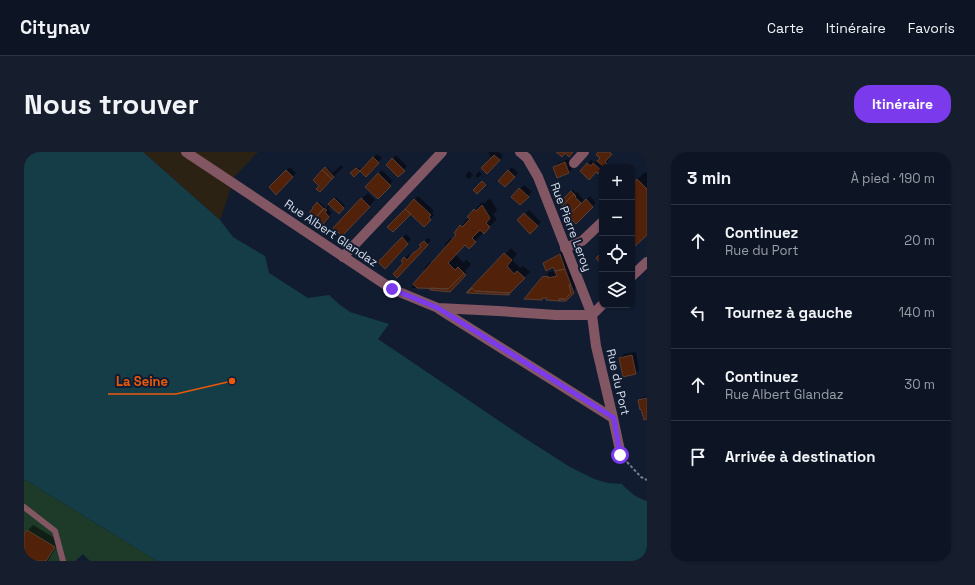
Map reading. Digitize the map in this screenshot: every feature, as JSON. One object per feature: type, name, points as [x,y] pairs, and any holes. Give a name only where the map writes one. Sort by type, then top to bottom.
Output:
[{"type":"street","name":"Rue Albert Glandaz","points":[[186,152],[392,289],[438,308],[556,315],[592,315]]},
{"type":"street","points":[[343,256],[442,152]]},
{"type":"street","points":[[574,163],[584,152]]},
{"type":"street","name":"Rue Pierre Leroy","points":[[526,154],[538,177],[564,248],[592,315]]},
{"type":"street","points":[[564,248],[582,241],[599,225]]},
{"type":"street","points":[[635,273],[647,262]]},
{"type":"street","points":[[438,308],[614,418]]},
{"type":"street","points":[[592,315],[599,308]]},
{"type":"street","name":"Rue du Port","points":[[592,315],[596,346],[614,418],[620,455]]},
{"type":"lane","points":[[24,507],[55,531],[63,561]]},
{"type":"path","points":[[620,455],[641,477],[647,480]]},
{"type":"shaded area","points":[[24,152],[143,152],[220,220],[233,237],[265,256],[269,273],[308,298],[329,295],[350,312],[389,324],[378,339],[570,467],[594,479],[608,483],[622,484],[627,490],[647,501],[647,561],[157,561],[24,479]]},
{"type":"shaded area","points":[[143,152],[258,152],[235,176],[220,220]]},
{"type":"shaded area","points":[[24,479],[157,561],[90,561],[83,554],[75,561],[24,561]]},
{"type":"building","points":[[556,152],[573,152],[569,157],[565,153],[562,157]]},
{"type":"building","points":[[598,152],[610,152],[612,154],[605,162],[607,164],[600,164],[597,161],[600,158],[596,155]]},
{"type":"building","points":[[494,155],[500,160],[487,174],[481,168]]},
{"type":"building","points":[[373,157],[379,163],[366,177],[360,171]]},
{"type":"building","points":[[392,158],[405,171],[398,177],[386,165]]},
{"type":"building","points":[[565,162],[569,173],[557,178],[553,167]]},
{"type":"building","points":[[587,163],[591,166],[593,163],[599,168],[598,174],[596,172],[589,180],[580,171]]},
{"type":"building","points":[[325,167],[334,177],[332,179],[322,170]]},
{"type":"building","points":[[356,168],[360,171],[354,177],[350,173]]},
{"type":"building","points":[[286,170],[293,177],[276,195],[269,187]]},
{"type":"building","points":[[322,170],[332,179],[320,192],[316,189],[319,186],[313,180]]},
{"type":"building","points":[[508,170],[515,177],[505,187],[498,181]]},
{"type":"building","points":[[378,173],[391,186],[378,199],[365,187]]},
{"type":"building","points":[[637,179],[647,189],[647,235],[635,246],[635,200],[635,181]]},
{"type":"building","points":[[482,181],[486,185],[477,194],[473,190]]},
{"type":"building","points":[[519,188],[529,197],[520,205],[511,197]]},
{"type":"building","points":[[571,191],[574,194],[562,206],[559,203]]},
{"type":"building","points":[[574,194],[581,203],[568,216],[563,211],[565,208],[563,205]]},
{"type":"building","points":[[334,198],[344,208],[339,214],[328,204]]},
{"type":"building","points":[[361,198],[370,207],[342,236],[333,228]]},
{"type":"building","points":[[414,199],[431,215],[429,217],[431,220],[424,227],[405,209]]},
{"type":"building","points":[[586,199],[593,207],[576,224],[568,216]]},
{"type":"building","points":[[317,202],[324,209],[315,218],[309,213]]},
{"type":"building","points":[[482,205],[490,218],[486,223],[490,227],[484,234],[480,230],[472,238],[476,242],[469,249],[465,245],[448,263],[455,270],[458,267],[464,273],[448,289],[417,288],[413,284],[456,235],[454,233],[460,225],[462,227],[470,219],[467,217],[474,209],[476,211]]},
{"type":"building","points":[[324,208],[327,210],[325,212],[329,217],[322,225],[315,218]]},
{"type":"building","points":[[405,209],[411,214],[393,232],[387,227]]},
{"type":"building","points":[[524,213],[538,226],[530,234],[517,220]]},
{"type":"building","points":[[402,237],[408,244],[385,269],[378,262]]},
{"type":"building","points":[[424,241],[428,245],[397,278],[393,274],[403,263],[401,261],[404,257],[407,260],[421,247],[419,245]]},
{"type":"building","points":[[504,253],[512,260],[507,266],[514,274],[517,271],[525,278],[510,293],[475,291],[472,288],[466,293]]},
{"type":"building","points":[[560,254],[565,269],[555,271],[553,267],[546,271],[543,263]]},
{"type":"building","points":[[565,269],[571,285],[569,285],[571,293],[565,299],[559,299],[559,301],[546,300],[547,298],[542,298],[542,300],[524,299],[542,277],[548,276],[548,278],[557,276],[555,271]]},
{"type":"building","points":[[464,273],[466,275],[450,292],[430,290],[430,288],[448,289]]},
{"type":"building","points":[[569,285],[571,285],[574,293],[566,301],[559,301],[559,299],[565,299],[571,293]]},
{"type":"building","points":[[472,288],[475,291],[510,293],[509,295],[467,293]]},
{"type":"building","points":[[632,355],[636,374],[623,377],[619,358]]},
{"type":"building","points":[[647,398],[647,419],[644,420],[638,400]]},
{"type":"building","points":[[27,530],[55,547],[46,561],[24,561],[24,534]]},
{"type":"place","name":"La Seine","points":[[232,381]]},
{"type":"route","points":[[392,289],[438,308],[614,418],[620,455]]}]
